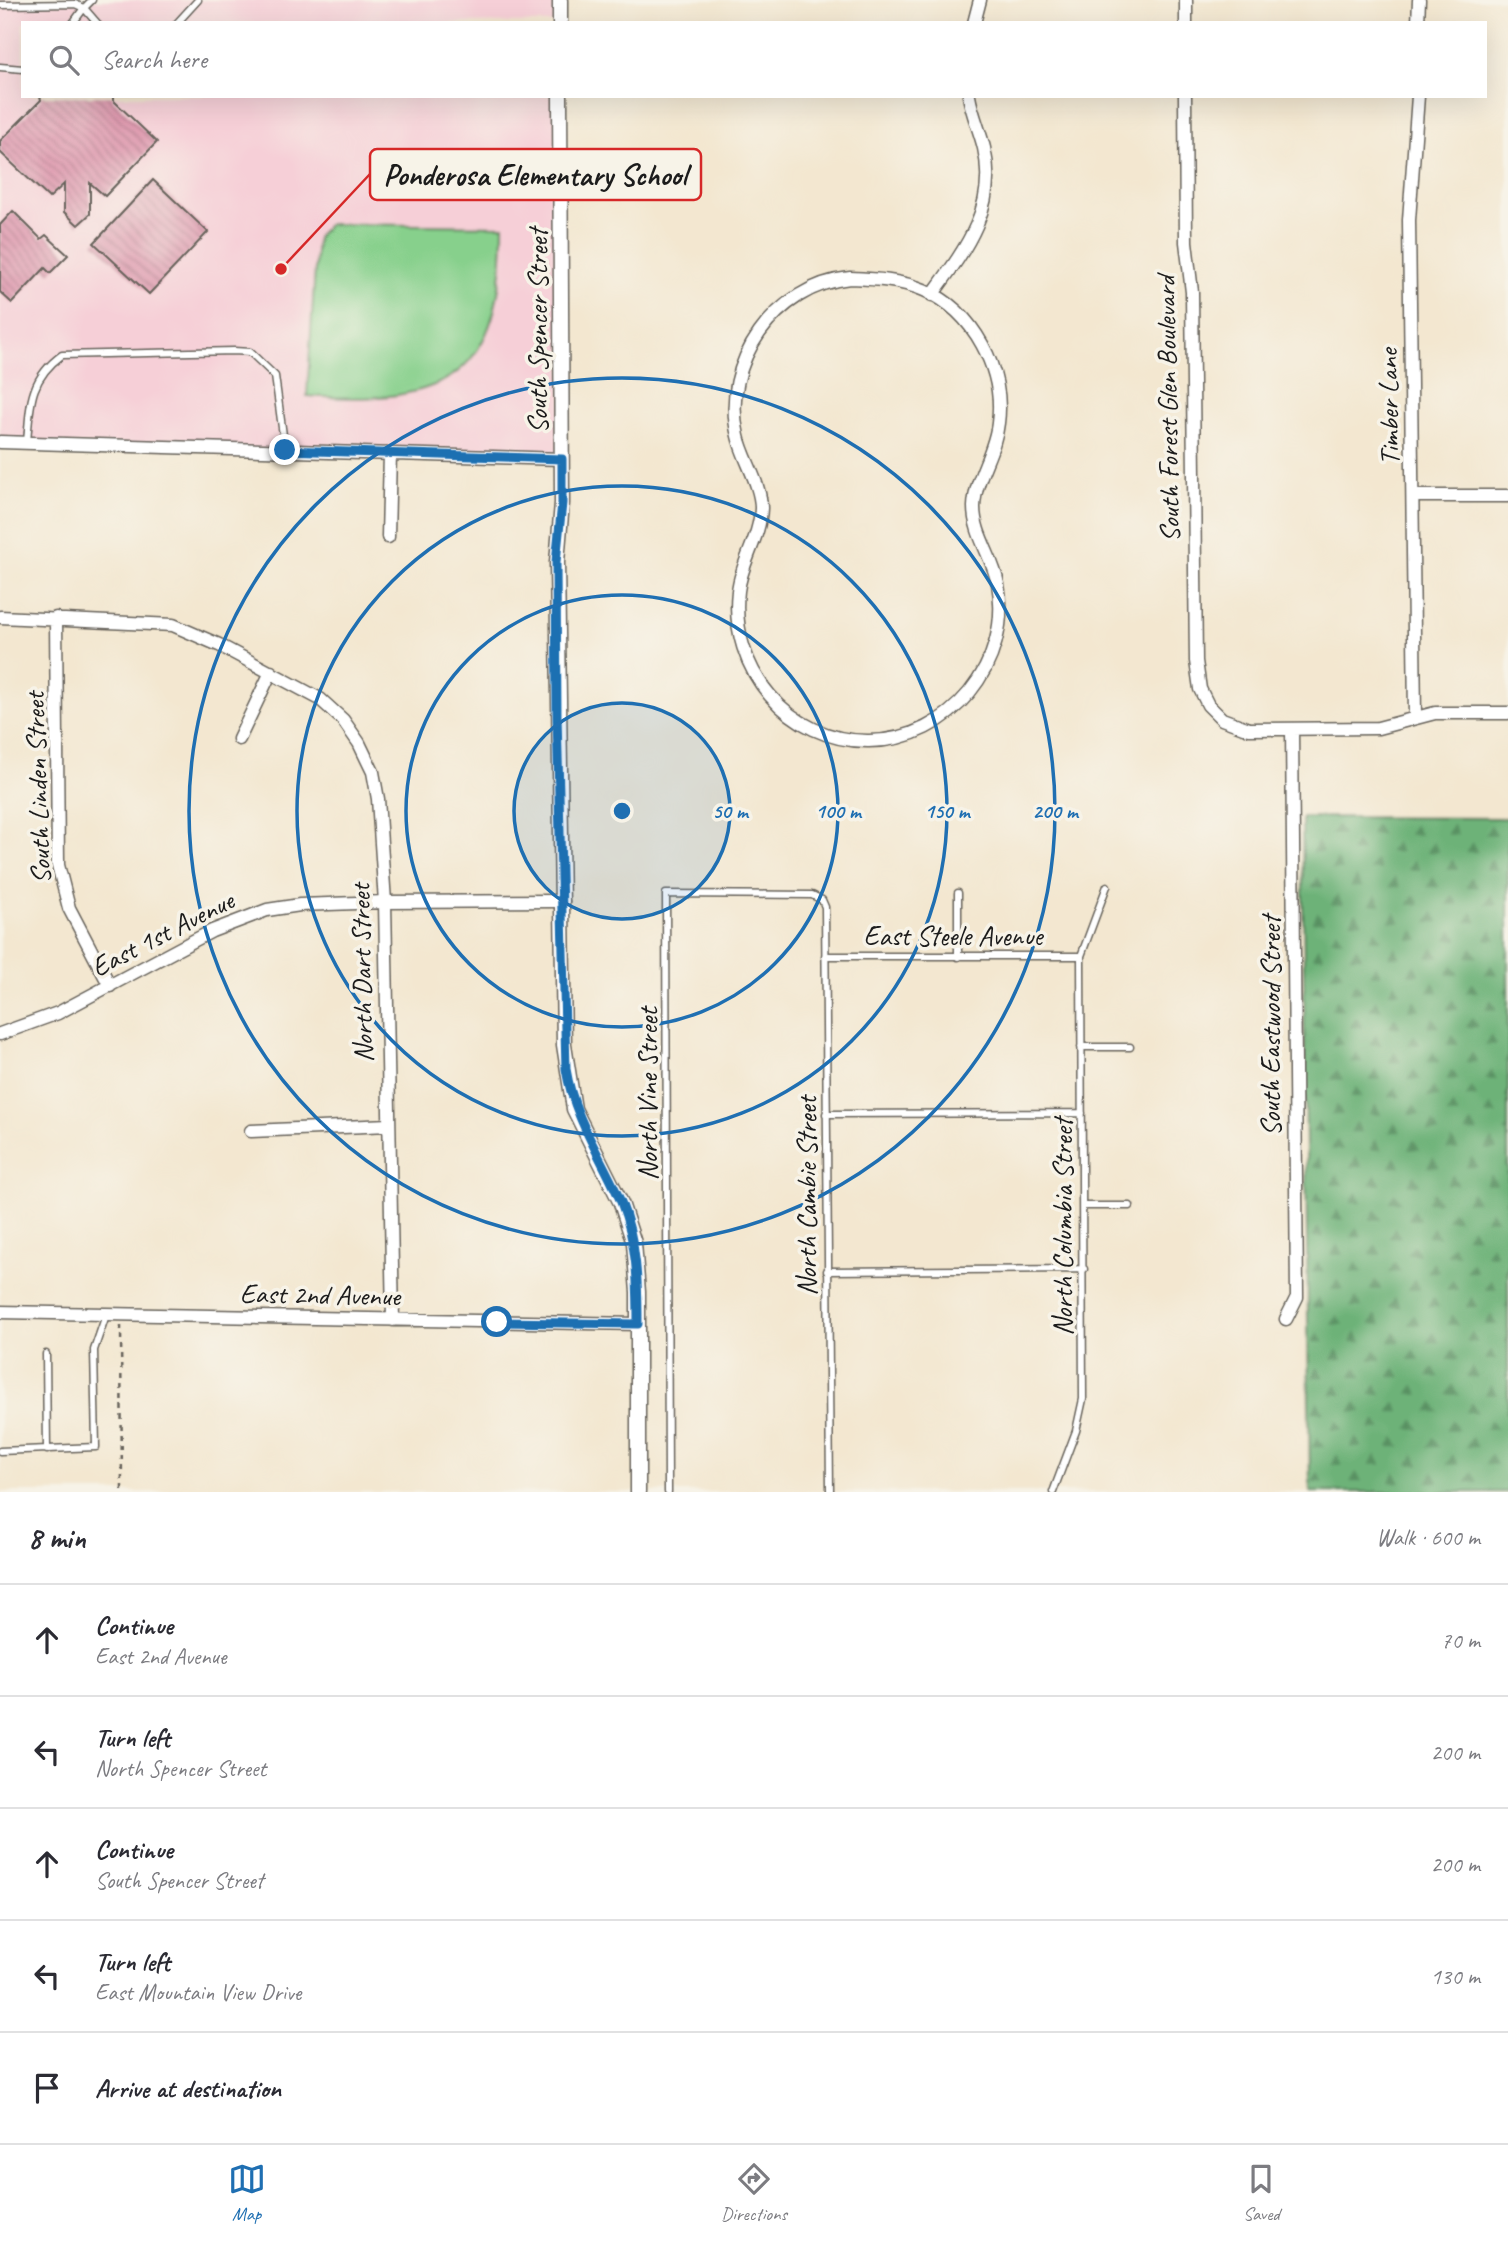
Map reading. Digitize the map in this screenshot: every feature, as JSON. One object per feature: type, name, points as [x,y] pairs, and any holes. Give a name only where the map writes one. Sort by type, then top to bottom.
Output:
[{"type":"street","points":[[560,0],[560,21]]},
{"type":"street","points":[[975,21],[980,0]]},
{"type":"street","points":[[1186,0],[1186,21]]},
{"type":"street","points":[[1419,0],[1419,21]]},
{"type":"street","name":"South Spencer Street","points":[[560,98],[562,459],[556,575],[564,1045],[569,1090],[583,1129],[628,1220],[637,1264],[638,1492]]},
{"type":"street","points":[[932,295],[972,238],[985,200],[986,160],[970,98]]},
{"type":"street","name":"South Forest Glen Boulevard","points":[[1185,98],[1186,242],[1192,292],[1196,661],[1199,690],[1218,715],[1231,724],[1249,729],[1292,729]]},
{"type":"street","name":"Timber Lane","points":[[1415,717],[1409,220],[1418,98]]},
{"type":"street","points":[[862,278],[900,282],[932,295],[958,314],[982,344],[997,385],[1000,407],[997,434],[978,483],[974,504],[979,533],[998,585],[997,636],[992,654],[975,688],[946,716],[924,729],[883,741],[840,738],[809,727],[789,714],[763,688],[745,654],[739,635],[738,595],[743,567],[759,530],[761,504],[738,437],[737,385],[751,345],[766,324],[788,303],[809,290],[839,279],[862,278]]},
{"type":"street","points":[[0,442],[562,459]]},
{"type":"street","points":[[388,537],[390,453]]},
{"type":"street","points":[[1414,496],[1508,496]]},
{"type":"street","name":"North Dart Street","points":[[0,617],[173,625],[271,672],[331,708],[351,731],[367,758],[379,799],[385,902],[393,1320]]},
{"type":"street","name":"South Linden Street","points":[[57,618],[58,865],[69,908],[110,986]]},
{"type":"street","points":[[239,739],[271,672]]},
{"type":"street","points":[[1292,729],[1378,728],[1435,713],[1508,713]]},
{"type":"street","name":"South Eastwood Street","points":[[1286,1319],[1297,1297],[1292,729]]},
{"type":"street","name":"East 1st Avenue","points":[[0,1034],[58,1013],[212,931],[267,910],[300,905],[385,902],[563,901]]},
{"type":"street","points":[[251,1131],[388,1125]]},
{"type":"street","name":"East 2nd Avenue","points":[[0,1312],[638,1324]]},
{"type":"lane","points":[[74,21],[92,0]]},
{"type":"lane","points":[[179,21],[198,0]]},
{"type":"lane","points":[[0,5],[75,4],[84,8],[95,21]]},
{"type":"lane","points":[[0,67],[21,69]]},
{"type":"lane","points":[[27,443],[31,398],[44,369],[62,355],[234,351],[250,352],[275,376],[285,450]]},
{"type":"lane","points":[[1081,956],[1107,886]]},
{"type":"lane","points":[[958,893],[958,957]]},
{"type":"lane","name":"North Vine Street","points":[[668,1492],[667,894],[808,894],[822,900]]},
{"type":"lane","name":"North Cambie Street","points":[[822,900],[825,906],[830,1492]]},
{"type":"lane","name":"East Steele Avenue","points":[[825,956],[1081,956]]},
{"type":"lane","name":"North Columbia Street","points":[[1053,1492],[1076,1431],[1083,1399],[1081,956]]},
{"type":"lane","points":[[1081,1047],[1130,1047]]},
{"type":"lane","points":[[826,1114],[1082,1113]]},
{"type":"lane","points":[[1083,1206],[1130,1206]]},
{"type":"lane","points":[[827,1271],[1084,1269]]},
{"type":"lane","points":[[0,1451],[96,1447],[94,1350],[106,1315]]},
{"type":"lane","points":[[46,1354],[47,1450]]},
{"type":"path","points":[[122,1315],[119,1347],[123,1384],[122,1492]]},
{"type":"shaded area","points":[[0,0],[560,0],[560,21],[21,21],[21,98],[560,98],[562,459],[0,442]]},
{"type":"green space","points":[[329,224],[503,226],[500,277],[492,318],[478,349],[458,371],[431,386],[397,395],[356,398],[307,396],[317,237]]},
{"type":"green space","points":[[1302,817],[1508,818],[1508,1492],[1310,1492]]},
{"type":"building","points":[[113,98],[157,142],[105,196],[90,183],[90,214],[78,225],[64,212],[64,184],[49,198],[0,152],[0,141],[41,100]]},
{"type":"building","points":[[153,180],[208,232],[149,294],[94,243]]},
{"type":"building","points":[[13,211],[41,239],[46,235],[68,255],[50,273],[45,268],[12,303],[0,292],[0,225]]},
{"type":"place","name":"Ponderosa Elementary School","points":[[281,269]]},
{"type":"route","points":[[285,450],[562,459],[562,503],[556,562],[557,716],[566,1069],[574,1109],[628,1220],[637,1264],[638,1324],[497,1322]]}]
